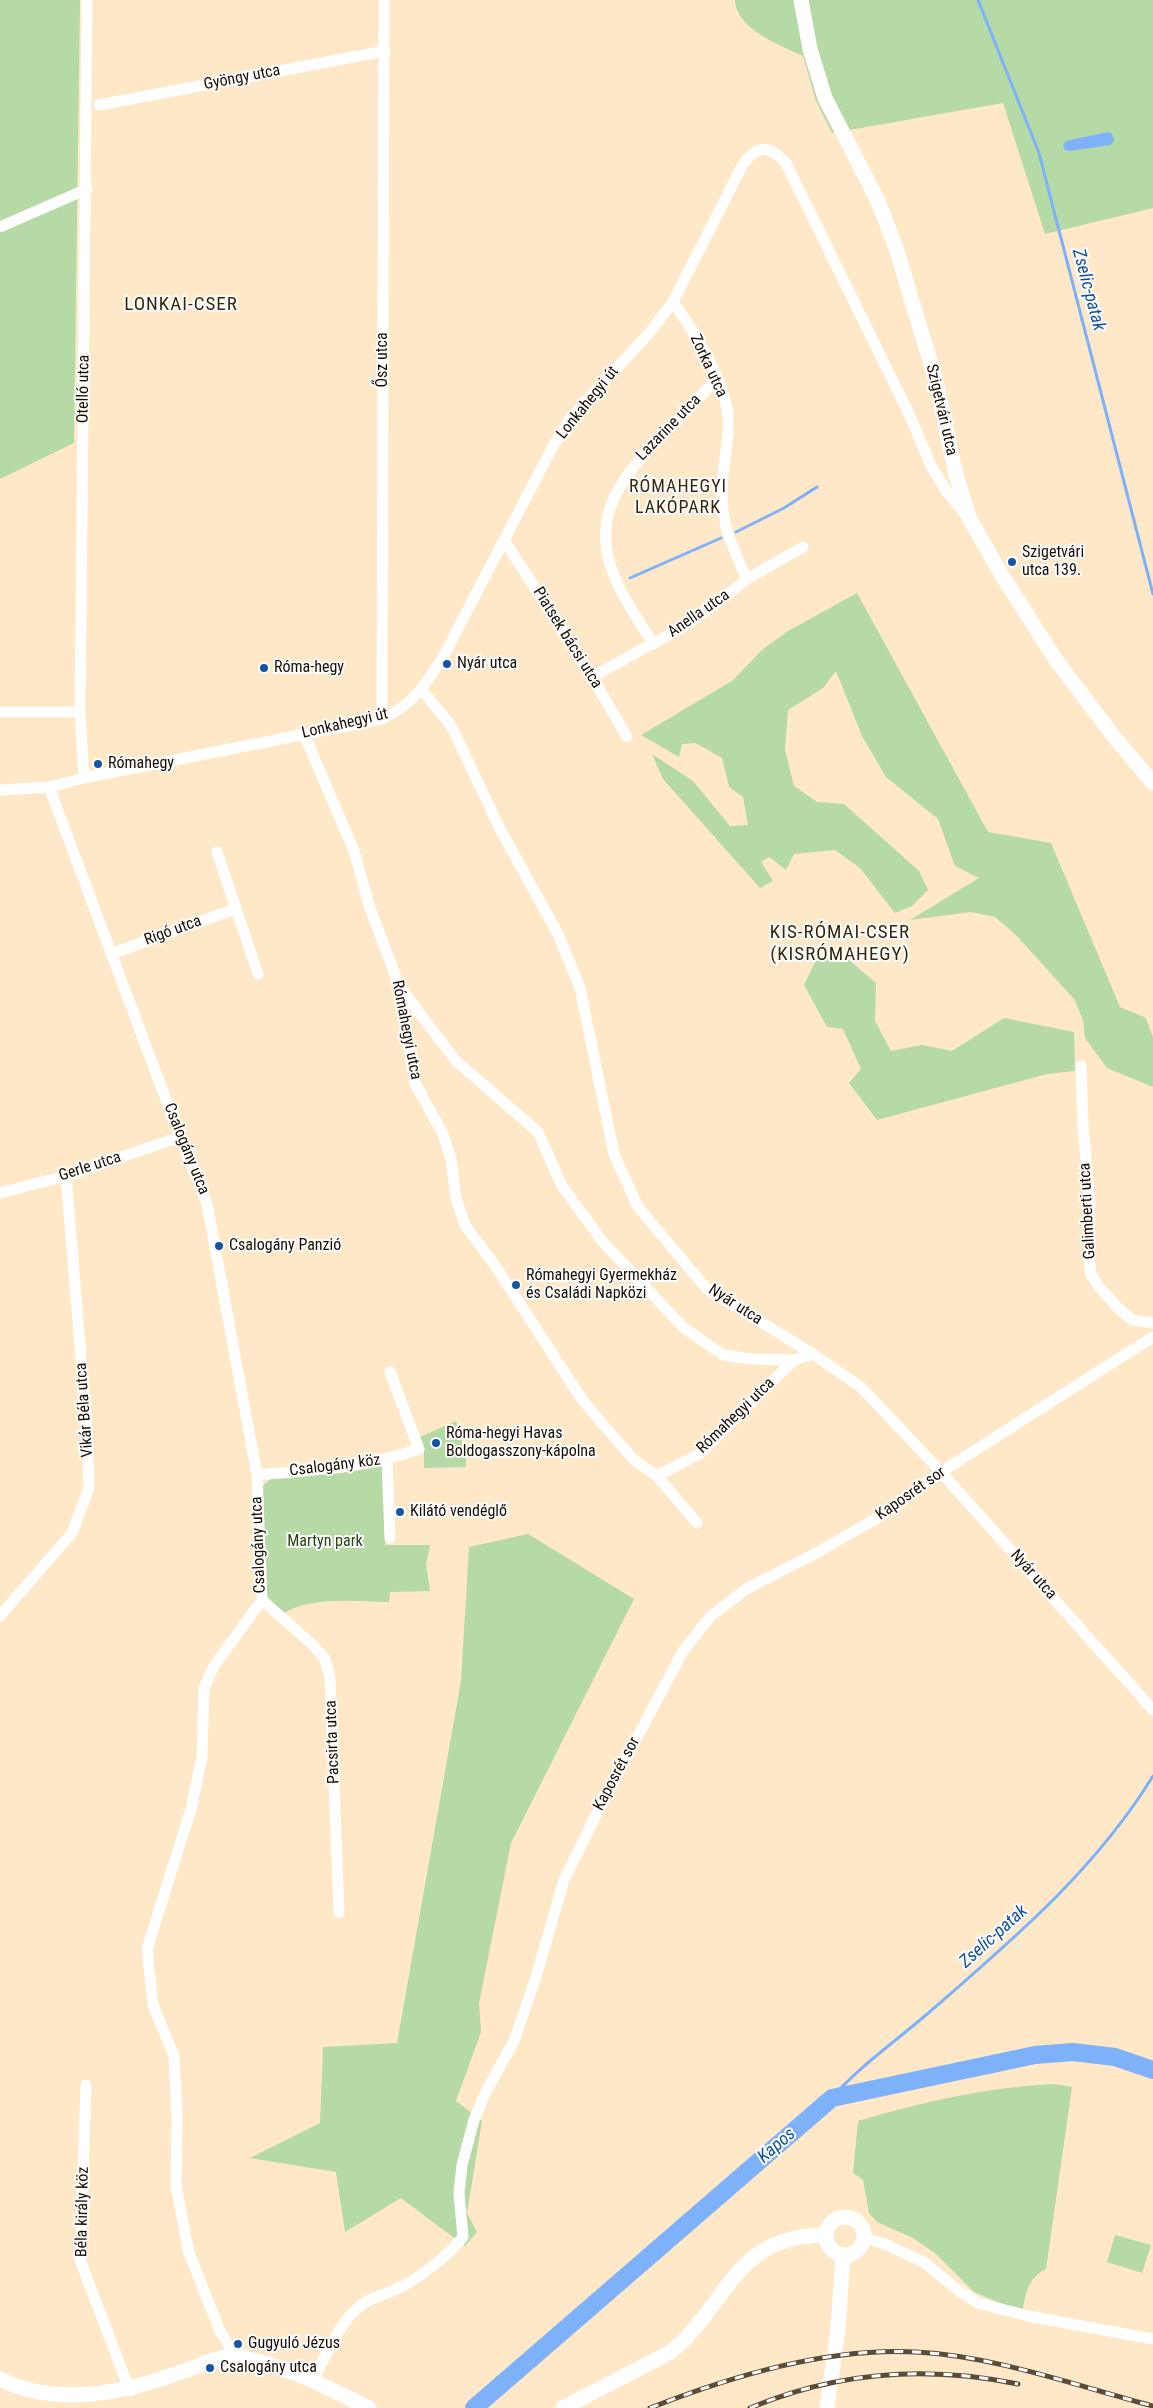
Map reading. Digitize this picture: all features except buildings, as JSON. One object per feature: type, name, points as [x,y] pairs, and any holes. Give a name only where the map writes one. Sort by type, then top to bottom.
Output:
[{"type":"street","name":"Otelló utca","points":[[84,778],[80,712],[87,0]]},
{"type":"street","name":"Ősz utca","points":[[382,719],[384,0]]},
{"type":"street","name":"Szigetvári utca","points":[[800,0],[810,49],[824,98],[878,201],[897,251],[936,381],[955,471],[969,518],[1003,577],[1056,660],[1115,738],[1153,783]]},
{"type":"street","name":"Gyöngy utca","points":[[99,105],[384,51]]},
{"type":"street","name":"Lonkahegyi út","points":[[0,790],[50,787],[84,778],[382,719],[410,702],[422,690],[442,659],[552,448],[569,420],[651,331],[673,302],[743,164],[751,153],[759,149],[770,149],[778,155],[790,172],[910,416],[931,466],[947,492],[969,518]]},
{"type":"street","points":[[0,227],[86,189]]},
{"type":"street","name":"Zorka utca","points":[[673,302],[704,352],[717,379],[726,408],[728,429],[722,494],[723,520],[729,542],[747,579]]},
{"type":"street","name":"Lazarine utca","points":[[653,644],[615,578],[607,550],[606,528],[609,509],[616,491],[632,467],[717,379]]},
{"type":"street","name":"Piatsek bácsi utca","points":[[504,540],[592,677],[627,736]]},
{"type":"street","name":"Anella utca","points":[[592,677],[653,644],[717,604],[747,579],[803,547]]},
{"type":"street","name":"Nyár utca","points":[[422,690],[452,727],[500,829],[558,934],[580,988],[614,1154],[638,1207],[707,1289],[813,1354],[862,1388],[941,1472],[1153,1710]]},
{"type":"street","points":[[0,712],[80,712]]},
{"type":"street","name":"Rómahegyi utca","points":[[304,734],[354,851],[370,908],[399,985],[415,1083],[442,1134],[451,1159],[456,1198],[465,1225],[496,1266],[583,1401],[634,1460],[656,1476],[697,1523]]},
{"type":"street","name":"Csalogány utca","points":[[50,787],[180,1137],[208,1204],[257,1475],[262,1600],[214,1666],[204,1688],[202,1757],[191,1809],[147,1949],[153,2005],[174,2056],[177,2117],[176,2186],[189,2253],[220,2331],[234,2356]]},
{"type":"street","points":[[217,852],[234,909],[258,974]]},
{"type":"street","name":"Rigó utca","points":[[112,954],[234,909]]},
{"type":"street","points":[[399,985],[455,1060],[538,1132],[562,1186],[603,1242],[684,1328],[723,1355],[751,1359],[794,1360]]},
{"type":"street","name":"Galimberti utca","points":[[1081,1066],[1083,1127],[1090,1203],[1089,1256],[1091,1274],[1099,1287],[1121,1311],[1133,1320],[1153,1323]]},
{"type":"street","name":"Gerle utca","points":[[0,1193],[66,1176],[180,1137]]},
{"type":"street","name":"Vikár Béla utca","points":[[0,1616],[72,1533],[89,1488],[88,1430],[66,1176]]},
{"type":"street","name":"Kaposrét sor","points":[[313,2380],[344,2321],[362,2304],[406,2283],[455,2247],[462,2237],[459,2193],[462,2165],[474,2120],[486,2092],[514,2041],[535,1980],[564,1880],[597,1813],[683,1651],[711,1616],[746,1589],[820,1551],[884,1514],[941,1472],[1153,1337]]},
{"type":"street","name":"Rómahegyi utca","points":[[656,1476],[701,1453],[794,1360],[813,1354]]},
{"type":"street","name":"Csalogány köz","points":[[257,1475],[336,1468],[387,1460],[419,1449],[390,1372]]},
{"type":"street","points":[[387,1460],[390,1538]]},
{"type":"street","name":"Pacsirta utca","points":[[262,1600],[314,1646],[325,1659],[330,1677],[339,1913]]},
{"type":"street","name":"Béla király köz","points":[[86,2085],[80,2260],[130,2391]]},
{"type":"street","points":[[846,2217],[858,2221],[862,2226],[865,2238],[860,2249],[855,2253],[843,2256],[831,2250],[826,2235],[829,2225],[834,2220],[846,2217]]},
{"type":"street","points":[[563,2408],[669,2353],[695,2329],[741,2267],[757,2254],[795,2238],[826,2235]]},
{"type":"street","points":[[865,2238],[885,2244],[926,2263],[959,2291],[978,2303],[1000,2310],[1058,2322],[1153,2339]]},
{"type":"street","points":[[827,2408],[838,2329],[843,2256]]},
{"type":"street","points":[[0,2379],[12,2387],[40,2397],[72,2402],[106,2398],[211,2361],[234,2356],[284,2368],[369,2408]]},
{"type":"green space","points":[[0,0],[80,0],[74,443],[0,479]]},
{"type":"green space","points":[[735,0],[1153,0],[1153,208],[1045,234],[1003,103],[832,133],[816,101],[803,56],[761,35],[751,27],[737,10]]},
{"type":"green space","points":[[857,593],[988,832],[1051,843],[1120,1007],[1146,1018],[1153,1037],[1153,1087],[1107,1068],[1085,1038],[1083,1020],[1074,999],[1015,934],[995,917],[971,912],[910,920],[979,878],[955,866],[938,819],[886,777],[862,736],[836,671],[823,688],[788,710],[785,750],[794,786],[817,802],[844,804],[919,871],[928,890],[912,906],[895,913],[860,868],[835,850],[794,854],[786,870],[769,857],[761,862],[773,881],[760,888],[663,779],[652,754],[693,781],[730,826],[748,825],[743,797],[729,787],[722,758],[696,743],[682,744],[679,757],[641,735],[732,681],[762,650],[788,631]]},
{"type":"green space","points":[[842,954],[876,983],[875,1021],[891,1051],[922,1045],[952,1051],[1004,1018],[1074,1032],[1075,1071],[1047,1074],[877,1120],[849,1083],[861,1069],[843,1029],[827,1027],[804,985],[817,958]]},
{"type":"green space","points":[[456,1421],[466,1456],[466,1467],[424,1468],[424,1450],[420,1437]]},
{"type":"green space","name":"Martyn park","points":[[384,1466],[385,1545],[430,1545],[426,1564],[430,1591],[390,1592],[389,1602],[319,1602],[293,1609],[281,1615],[266,1597],[263,1486],[270,1479],[343,1473]]},
{"type":"green space","points":[[528,1534],[634,1599],[511,1843],[479,2003],[481,2032],[456,2101],[482,2121],[467,2213],[477,2232],[465,2246],[401,2198],[345,2232],[336,2172],[250,2158],[320,2123],[323,2047],[397,2043],[461,1681],[469,1547]]},
{"type":"green space","points":[[1054,2084],[1072,2087],[1046,2269],[1036,2276],[1029,2286],[1023,2309],[1002,2304],[974,2292],[936,2254],[913,2238],[877,2222],[869,2213],[863,2180],[853,2173],[858,2121],[955,2096],[1004,2088]]},
{"type":"green space","points":[[1115,2235],[1151,2245],[1142,2273],[1107,2262]]},
{"type":"water","points":[[1108,132],[1112,134],[1114,140],[1111,145],[1070,151],[1065,150],[1063,145],[1066,141]]},
{"type":"waterway","name":"Zselic-patak","points":[[978,0],[1039,153],[1153,594]]},
{"type":"waterway","points":[[736,532],[784,508],[817,487]]},
{"type":"waterway","points":[[630,578],[721,538]]},
{"type":"waterway","name":"Zselic-patak","points":[[832,2098],[864,2066],[915,2025],[1049,1904],[1104,1844],[1130,1811],[1153,1776]]},
{"type":"waterway","name":"Kapos","points":[[474,2408],[832,2098],[1035,2055],[1073,2052],[1115,2057],[1153,2070]]},
{"type":"railway","points":[[650,2408],[714,2385],[781,2366],[849,2354],[883,2352],[916,2352],[976,2359],[1036,2373],[1153,2406]]},
{"type":"railway","points":[[750,2408],[815,2386],[882,2375],[949,2375],[984,2378],[1018,2384]]},
{"type":"place","name":"Szigetvári utca 139.","points":[[1012,562]]},
{"type":"place","name":"Nyár utca","points":[[447,664]]},
{"type":"place","name":"Róma-hegy","points":[[264,668]]},
{"type":"place","name":"Rómahegy","points":[[98,764]]},
{"type":"place","name":"Csalogány Panzió","points":[[219,1246]]},
{"type":"place","name":"Rómahegyi Gyermekház és Családi Napközi","points":[[516,1285]]},
{"type":"place","name":"Róma-hegyi Havas Boldogasszony-kápolna","points":[[436,1443]]},
{"type":"place","name":"Kilátó vendéglő","points":[[400,1512]]},
{"type":"place","name":"Gugyuló Jézus","points":[[238,2344]]},
{"type":"place","name":"Csalogány utca","points":[[210,2368]]},
{"type":"district","name":"LONKAI-CSER","points":[[181,305]]},
{"type":"district","name":"RÓMAHEGYI LAKÓPARK","points":[[678,497]]},
{"type":"district","name":"KIS-RÓMAI-CSER (KISRÓMAHEGY)","points":[[840,944]]}]
